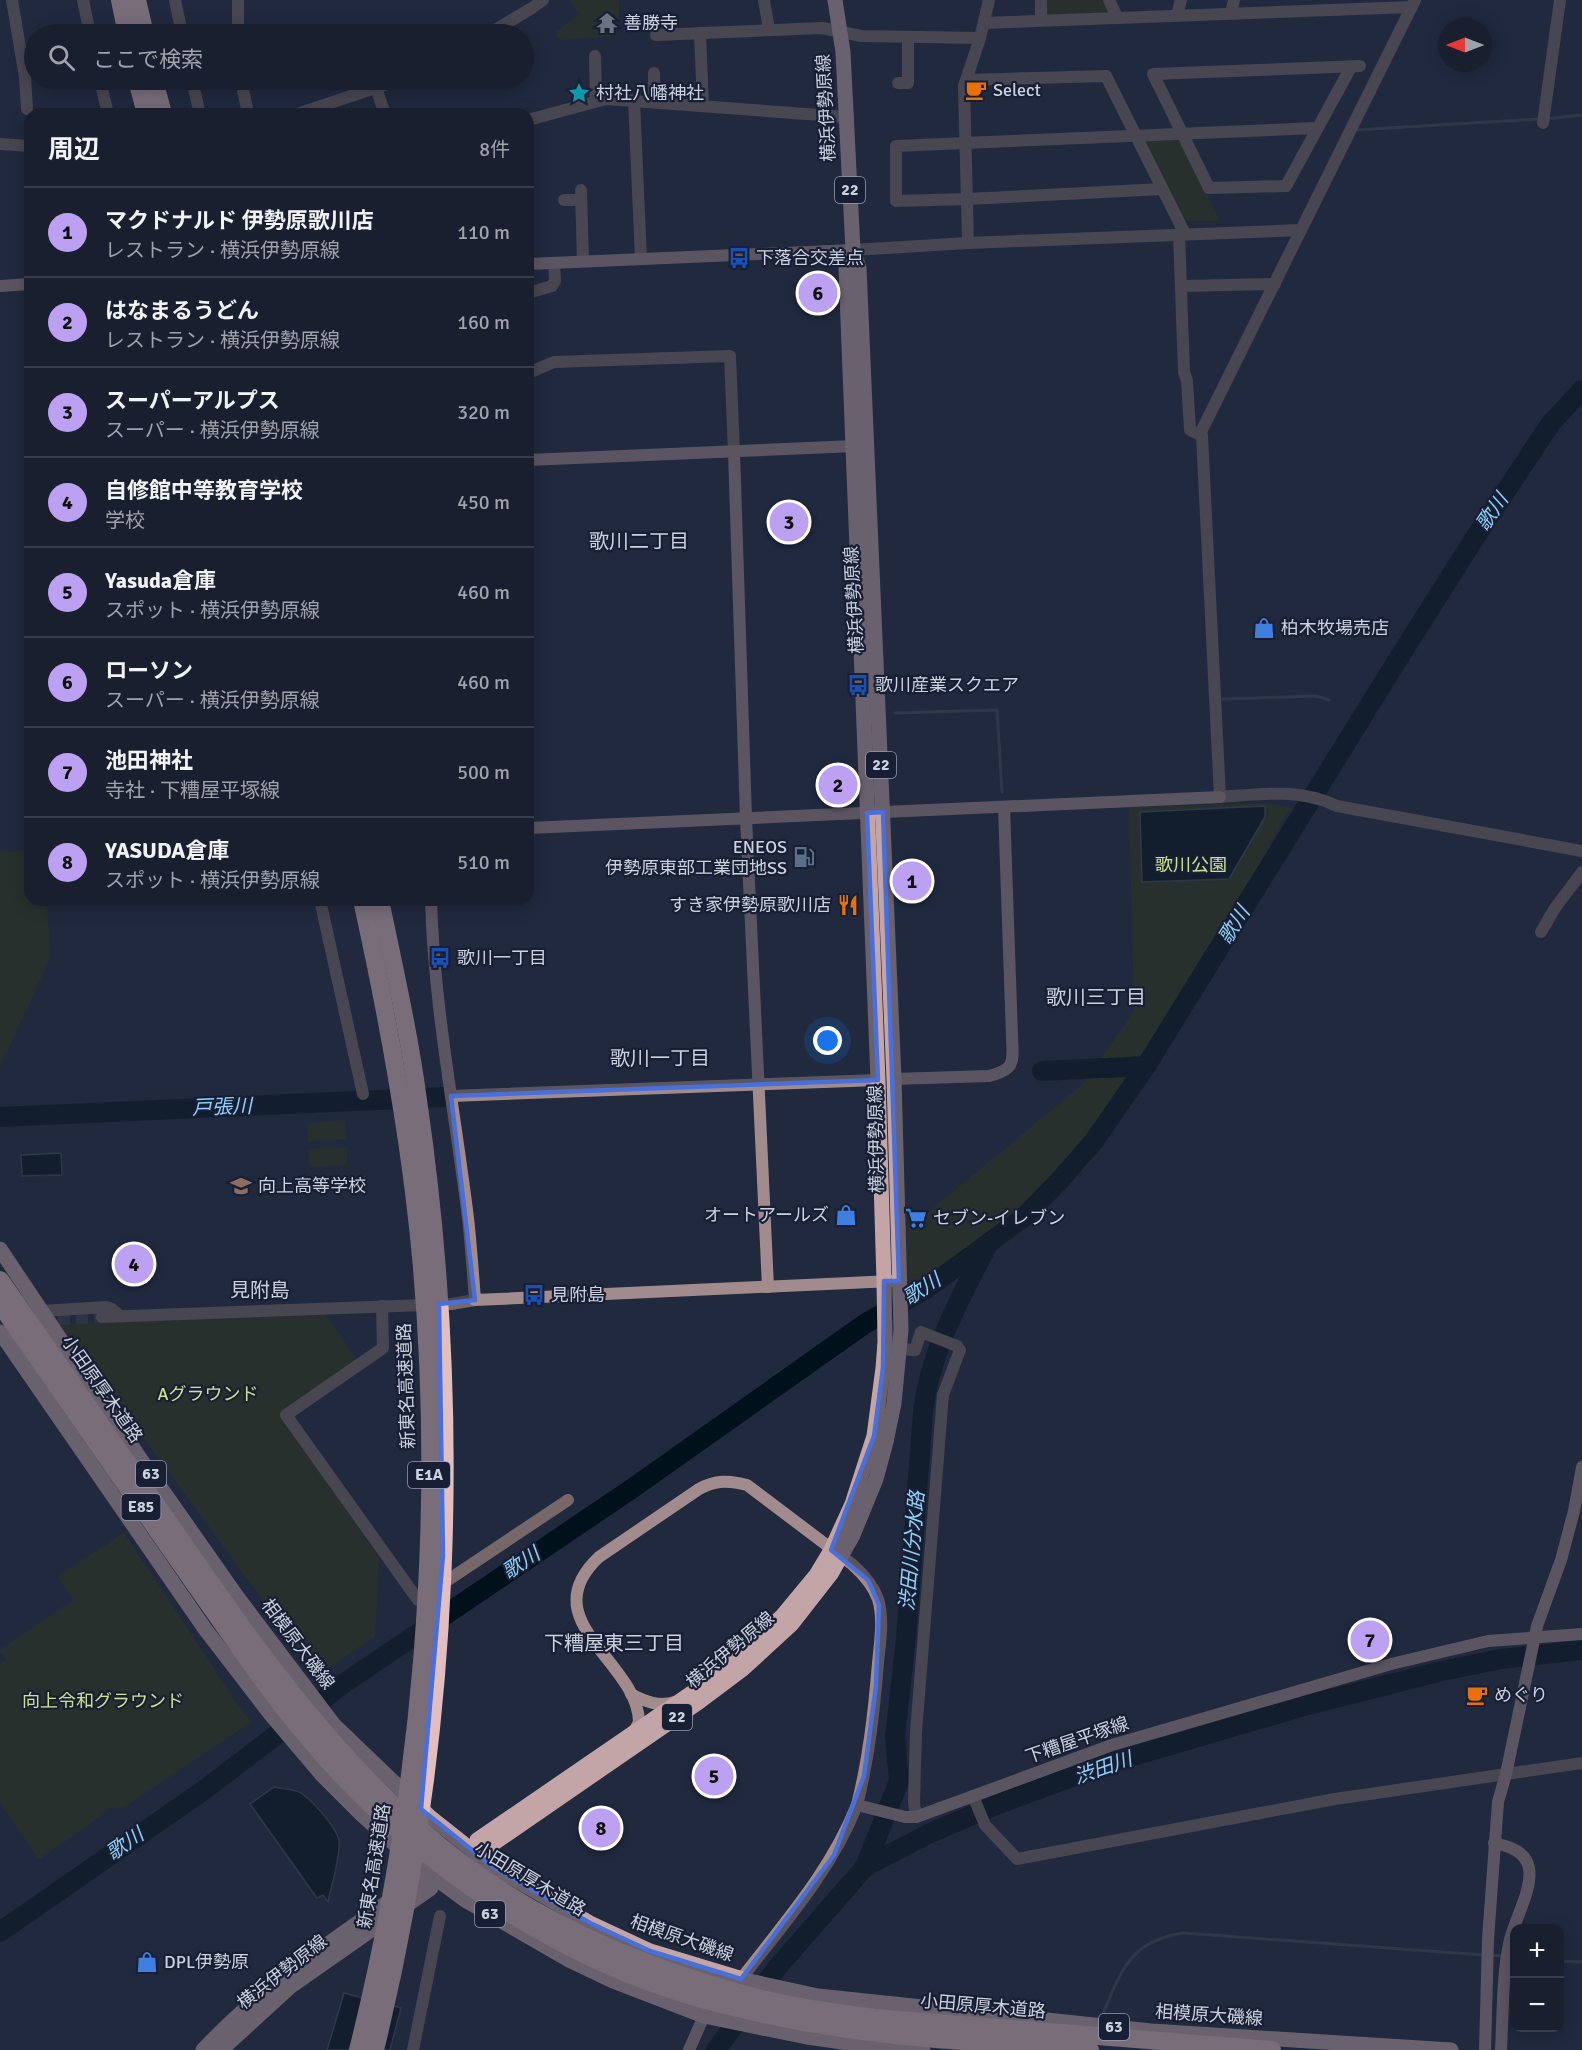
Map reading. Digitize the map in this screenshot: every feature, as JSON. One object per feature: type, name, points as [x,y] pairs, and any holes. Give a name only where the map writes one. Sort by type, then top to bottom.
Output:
[{"type":"highway","points":[[120,0],[126,24]]},
{"type":"highway","points":[[137,0],[143,24]]},
{"type":"highway","points":[[140,90],[144,108]]},
{"type":"highway","points":[[157,90],[161,108]]},
{"type":"highway","name":"新東名高速道路","points":[[357,2050],[382,1941],[400,1843],[413,1749],[422,1654],[429,1452],[426,1337],[421,1257],[412,1178],[385,1005],[363,906]]},
{"type":"highway","name":"新東名高速道路","points":[[375,2050],[399,1942],[429,1750],[440,1621],[445,1454],[436,1252],[428,1176],[418,1099],[381,906]]},
{"type":"highway","name":"小田原厚木道路","points":[[0,1280],[235,1618],[291,1705]]},
{"type":"highway","name":"小田原厚木道路","points":[[0,1305],[222,1623],[316,1736],[358,1792],[407,1838],[446,1870],[491,1902],[568,1945],[620,1969],[670,1988],[737,1996],[814,2024],[871,2032],[1090,2050]]},
{"type":"highway","name":"小田原厚木道路","points":[[767,2007],[1272,2050]]},
{"type":"main road","name":"横浜伊勢原線","points":[[835,0],[840,32],[853,250],[859,268],[875,812],[886,1079],[900,1284],[901,1330],[894,1403],[876,1479],[857,1526],[836,1553],[782,1616],[727,1667],[632,1733],[482,1844],[699,1702],[743,1669],[792,1624],[811,1601],[836,1553],[874,1436],[881,1398],[885,1342],[886,1079]]},
{"type":"main road","name":"横浜伊勢原線","points":[[853,250],[846,269],[875,812]]},
{"type":"main road","name":"相模原大磯線","points":[[0,1249],[137,1454],[238,1598],[291,1705]]},
{"type":"main road","name":"相模原大磯線","points":[[0,1332],[206,1629],[291,1705],[316,1736],[362,1815],[420,1867],[465,1900],[569,1960],[613,1981],[704,2016],[737,1996]]},
{"type":"main road","name":"相模原大磯線","points":[[316,1736],[429,1816],[492,1866],[590,1923],[737,1996],[863,2045],[923,2050]]},
{"type":"main road","name":"横浜伊勢原線","points":[[203,2050],[244,2012],[308,1959],[425,1884],[291,1986],[220,2050]]},
{"type":"main road","name":"相模原大磯線","points":[[767,2007],[818,1996],[1151,2031],[1451,2050]]},
{"type":"street","points":[[12,0],[24,71]]},
{"type":"street","points":[[83,0],[88,24]]},
{"type":"street","points":[[175,0],[180,24]]},
{"type":"street","points":[[238,0],[238,24]]},
{"type":"street","points":[[505,24],[543,0]]},
{"type":"street","points":[[764,0],[769,30]]},
{"type":"street","points":[[968,243],[964,86],[980,38],[989,0]]},
{"type":"street","points":[[1041,0],[1041,20]]},
{"type":"street","points":[[1109,0],[1117,17]]},
{"type":"street","points":[[1177,15],[1180,0]]},
{"type":"street","points":[[1231,13],[1234,0]]},
{"type":"street","points":[[1543,123],[1560,0]]},
{"type":"street","points":[[984,22],[1231,13],[1286,6],[1413,3],[1202,432],[1220,797]]},
{"type":"street","points":[[656,35],[822,28],[861,36],[980,38]]},
{"type":"street","points":[[700,33],[703,106]]},
{"type":"street","points":[[908,37],[908,82]]},
{"type":"street","points":[[596,56],[596,101]]},
{"type":"street","points":[[1355,67],[1316,128],[1286,186],[1209,188],[1153,74],[1355,67]]},
{"type":"street","points":[[654,73],[654,102]]},
{"type":"street","points":[[966,80],[1106,76],[1182,234],[1184,372],[1190,429],[1202,436]]},
{"type":"street","points":[[26,90],[27,108]]},
{"type":"street","points":[[102,90],[107,108]]},
{"type":"street","points":[[194,90],[199,108]]},
{"type":"street","points":[[244,90],[247,108]]},
{"type":"street","points":[[315,108],[370,90]]},
{"type":"street","points":[[377,90],[383,108]]},
{"type":"street","points":[[534,118],[606,99],[846,117]]},
{"type":"street","points":[[634,100],[640,259]]},
{"type":"street","points":[[1162,189],[896,201],[896,146],[1316,128]]},
{"type":"street","points":[[0,144],[24,146]]},
{"type":"street","points":[[564,200],[581,195],[583,261]]},
{"type":"street","points":[[534,264],[1301,230]]},
{"type":"street","points":[[534,291],[552,286],[555,281],[554,263]]},
{"type":"street","points":[[0,286],[24,284]]},
{"type":"street","points":[[1182,286],[1275,284]]},
{"type":"street","points":[[534,370],[554,362],[730,356],[746,818],[768,1287]]},
{"type":"street","points":[[534,460],[855,446]]},
{"type":"street","points":[[534,828],[1220,797],[1283,792],[1337,806],[1582,851]]},
{"type":"street","points":[[451,1096],[759,1086],[988,1076],[1002,1072],[1010,1067],[1013,1061],[1004,807]]},
{"type":"street","points":[[1541,932],[1555,908],[1582,872]]},
{"type":"street","points":[[321,906],[363,1094]]},
{"type":"street","points":[[431,906],[439,1002],[468,1221],[475,1300]]},
{"type":"street","points":[[102,1317],[451,1304],[475,1300],[884,1281],[900,1284]]},
{"type":"street","points":[[382,1306],[383,1348],[286,1415],[418,1600],[568,1500]]},
{"type":"street","points":[[42,1311],[106,1307],[120,1316]]},
{"type":"street","points":[[860,1806],[910,1817],[943,1395],[960,1350],[957,1346],[921,1332],[915,1350],[900,1349]]},
{"type":"street","points":[[1485,2050],[1488,1939],[1498,1802],[1540,1614],[1561,1560],[1574,1511],[1582,1467]]},
{"type":"street","points":[[632,1733],[638,1727],[639,1715],[631,1694],[587,1631],[579,1614],[577,1604],[579,1584],[589,1567],[599,1557],[699,1489],[710,1483],[722,1481],[735,1481],[747,1485],[868,1580],[877,1596],[881,1620],[876,1686],[860,1806],[834,1855],[737,1996]]},
{"type":"street","name":"下糟屋平塚線","points":[[910,1817],[1112,1745],[1391,1664],[1488,1641],[1534,1640],[1582,1634]]},
{"type":"street","points":[[631,1694],[648,1702],[660,1704],[668,1704],[685,1698]]},
{"type":"street","points":[[974,1796],[986,1825],[1017,1859],[1335,1799],[1582,1763]]},
{"type":"street","points":[[1494,1843],[1511,1846],[1527,1862],[1529,1874],[1505,1962],[1501,2050]]},
{"type":"street","points":[[413,2050],[440,1916]]},
{"type":"street","points":[[689,2050],[704,2016]]},
{"type":"highlighted area","points":[[883,812],[899,1281],[884,1281],[883,1368],[874,1436],[831,1550],[868,1580],[879,1605],[876,1686],[864,1776],[834,1855],[741,1979],[650,1951],[590,1923],[492,1866],[421,1809],[443,1555],[439,1304],[475,1300],[451,1096],[878,1080],[867,813]]},
{"type":"green space","points":[[569,0],[619,0],[619,21],[610,21],[611,37],[557,39],[557,31],[579,14]]},
{"type":"green space","points":[[1043,0],[1105,0],[1110,9],[1106,14],[1045,17]]},
{"type":"green space","points":[[1178,137],[1220,221],[1184,221],[1141,139]]},
{"type":"green space","name":"歌川公園","points":[[1265,803],[1291,807],[1272,840],[1271,846],[1156,1038],[1096,1131],[1061,1173],[1041,1192],[911,1291],[909,1289],[906,1226],[920,1219],[1082,1085],[1134,1012],[1129,807]]},
{"type":"green space","points":[[24,851],[24,906],[47,906],[50,958],[0,1067],[0,852]]},
{"type":"green space","points":[[345,1121],[346,1139],[308,1141],[307,1123]]},
{"type":"green space","points":[[347,1147],[347,1165],[309,1167],[308,1149]]},
{"type":"green space","name":"Aグラウンド","points":[[325,1313],[358,1362],[281,1414],[379,1558],[375,1636],[318,1675],[60,1324]]},
{"type":"green space","name":"向上令和グラウンド","points":[[124,1533],[251,1722],[123,1808],[110,1808],[39,1859],[0,1803],[0,1664],[6,1660],[0,1650],[73,1600],[58,1576]]},
{"type":"water","points":[[1265,806],[1265,817],[1229,879],[1142,882],[1140,812]]},
{"type":"water","points":[[61,1153],[62,1175],[22,1176],[21,1155]]},
{"type":"water","points":[[274,1787],[301,1793],[318,1808],[334,1829],[339,1841],[339,1854],[328,1902],[323,1895],[317,1898],[250,1804]]},
{"type":"water","points":[[344,1993],[401,2008],[390,2050],[327,2050]]},
{"type":"waterway","points":[[1546,119],[1582,115]]},
{"type":"waterway","points":[[1355,130],[1539,119]]},
{"type":"waterway","name":"歌川","points":[[0,1932],[204,1790],[343,1684],[630,1490],[866,1323],[926,1289],[1024,1217],[1094,1141],[1146,1066],[1476,536],[1551,423],[1582,390]]},
{"type":"waterway","points":[[1223,699],[1316,696],[1329,700]]},
{"type":"waterway","points":[[895,713],[997,710],[1002,792]]},
{"type":"waterway","name":"戸張川","points":[[1109,1068],[1146,1066]]},
{"type":"waterway","name":"戸張川","points":[[1042,1071],[1103,1068]]},
{"type":"waterway","name":"戸張川","points":[[0,1117],[445,1097]]},
{"type":"waterway","name":"渋田川分水路","points":[[865,1867],[899,1781],[895,1737],[906,1638],[923,1412],[927,1390],[939,1347],[987,1246]]},
{"type":"waterway","name":"渋田川","points":[[716,2050],[776,1969],[865,1867],[928,1834],[996,1805],[1113,1762],[1304,1706],[1442,1671],[1501,1659],[1582,1650]]},
{"type":"waterway","points":[[1103,2014],[1130,1960],[1152,1942],[1184,1933],[1483,1955]]},
{"type":"waterway","points":[[1490,1955],[1504,1956]]},
{"type":"waterway","points":[[1564,1961],[1582,1962]]},
{"type":"tunnel","points":[[40,1320],[102,1317]]},
{"type":"place","name":"善勝寺","points":[[607,23]]},
{"type":"place","name":"Select","points":[[976,90]]},
{"type":"place","name":"村社八幡神社","points":[[579,93]]},
{"type":"place","name":"下落合交差点","points":[[739,258]]},
{"type":"place","name":"ローソン","points":[[818,293]]},
{"type":"place","name":"スーパーアルプス","points":[[789,522]]},
{"type":"place","name":"柏木牧場売店","points":[[1264,628]]},
{"type":"place","name":"歌川産業スクエア","points":[[858,685]]},
{"type":"place","name":"はなまるうどん","points":[[838,785]]},
{"type":"place","name":"ENEOS 伊勢原東部工業団地SS","points":[[804,857]]},
{"type":"place","name":"マクドナルド 伊勢原歌川店","points":[[912,881]]},
{"type":"place","name":"すき家伊勢原歌川店","points":[[848,905]]},
{"type":"place","name":"歌川一丁目","points":[[440,958]]},
{"type":"place","name":"向上高等学校","points":[[241,1186]]},
{"type":"place","name":"オートアールズ","points":[[846,1215]]},
{"type":"place","name":"セブン-イレブン","points":[[916,1218]]},
{"type":"place","name":"自修館中等教育学校","points":[[134,1264]]},
{"type":"place","name":"見附島","points":[[534,1295]]},
{"type":"place","name":"池田神社","points":[[1370,1640]]},
{"type":"place","name":"めぐり","points":[[1477,1695]]},
{"type":"place","name":"Yasuda倉庫","points":[[714,1776]]},
{"type":"place","name":"YASUDA倉庫","points":[[601,1828]]},
{"type":"place","name":"DPL伊勢原","points":[[147,1962]]},
{"type":"district","name":"歌川二丁目","points":[[639,541]]},
{"type":"district","name":"歌川三丁目","points":[[1096,997]]},
{"type":"district","name":"歌川一丁目","points":[[660,1058]]},
{"type":"district","name":"見附島","points":[[260,1290]]},
{"type":"district","name":"下糟屋東三丁目","points":[[614,1643]]}]
